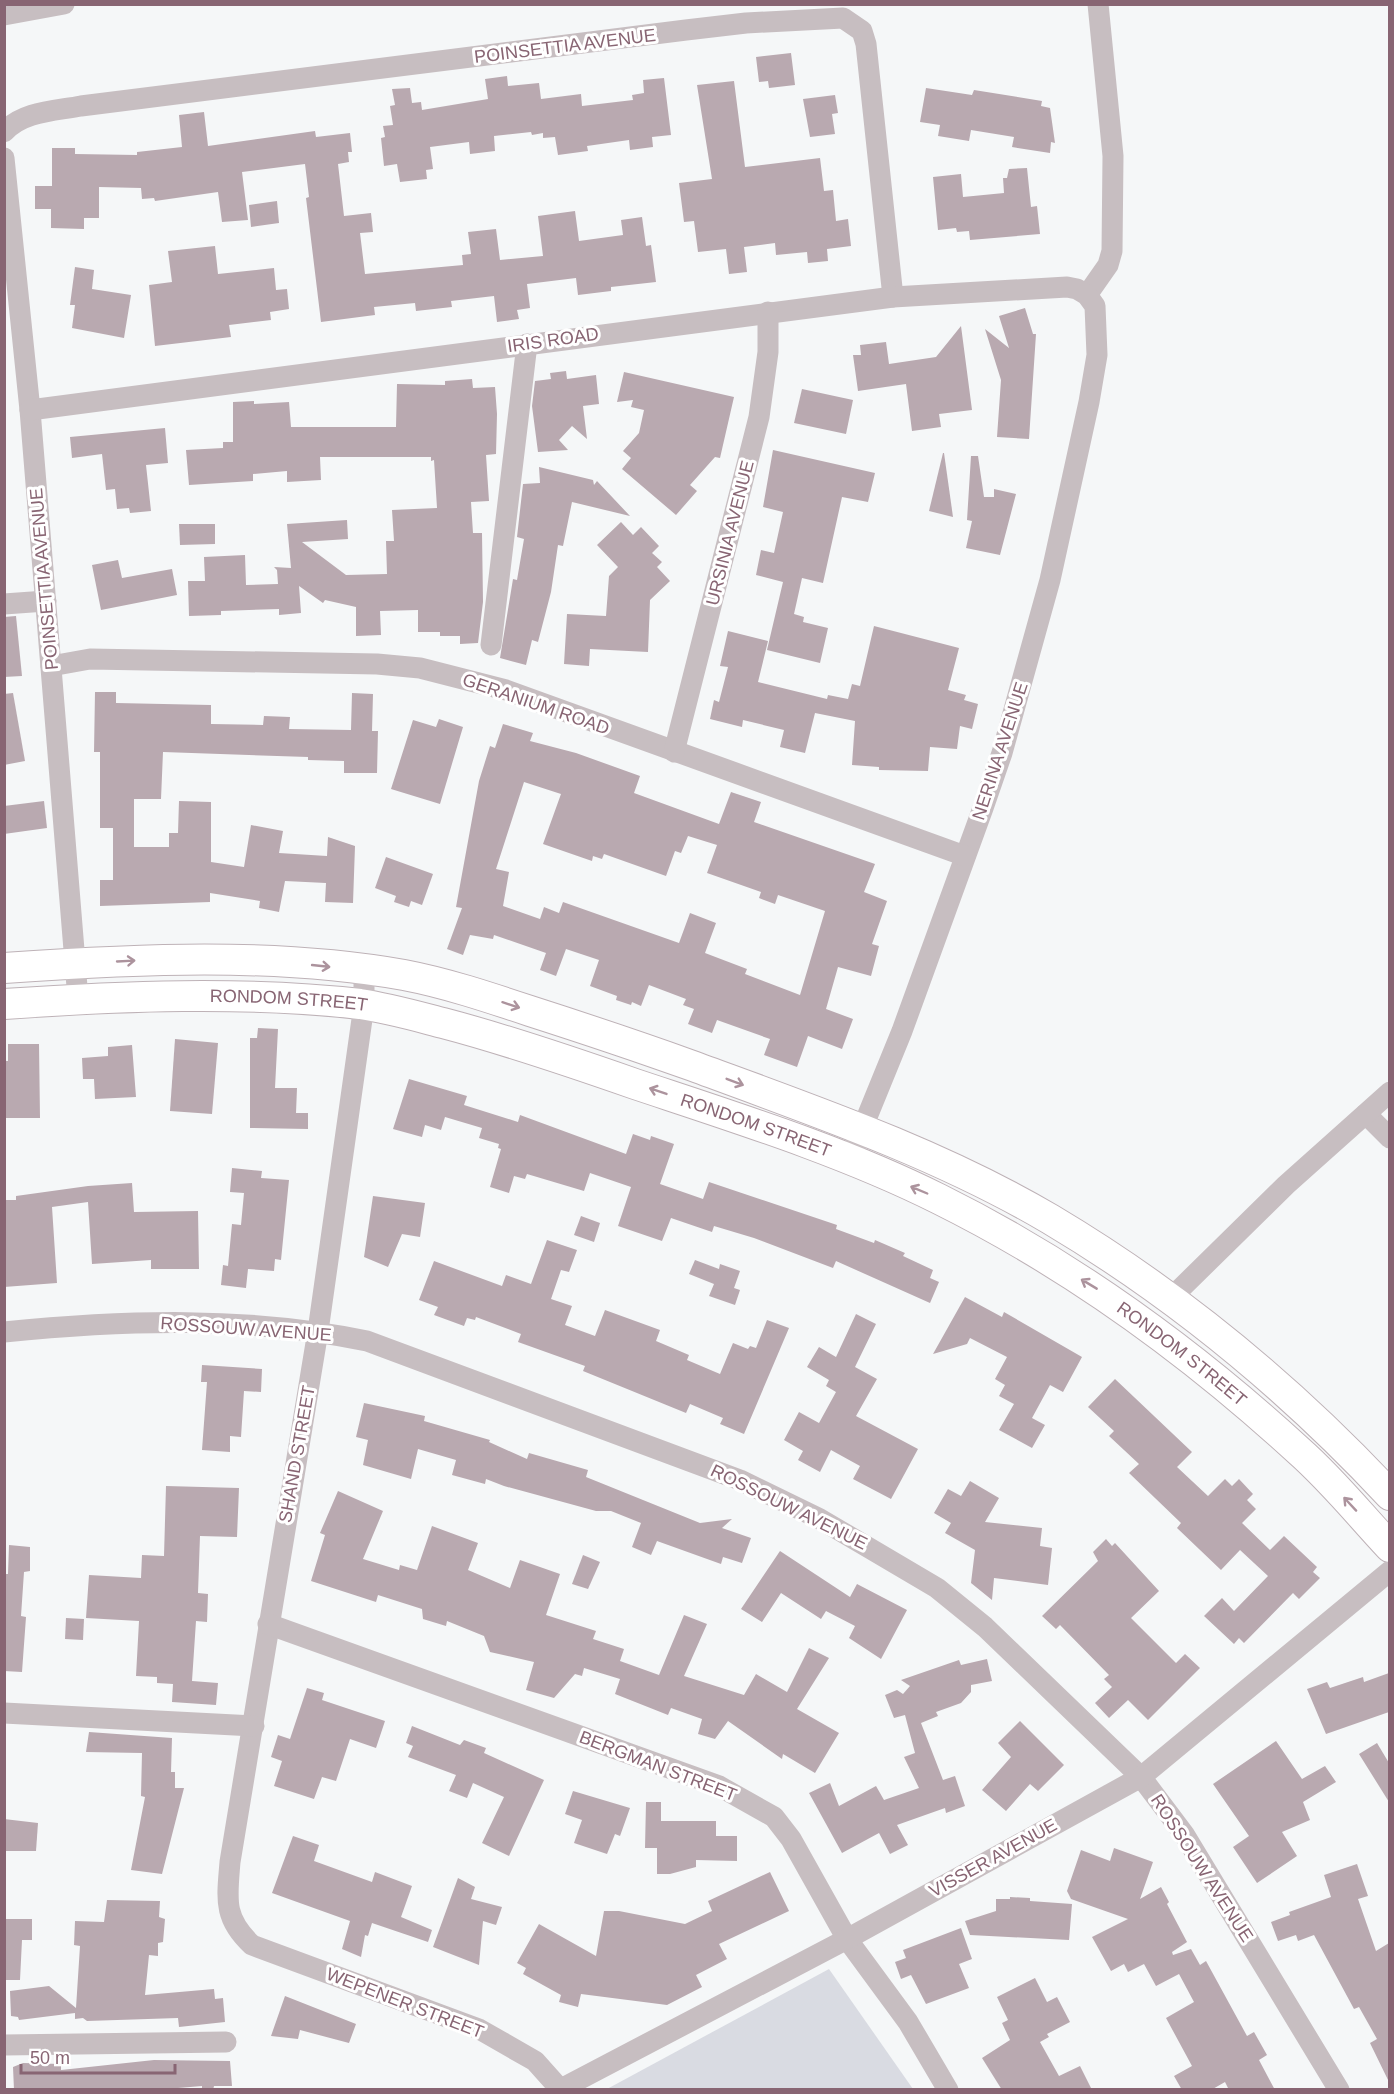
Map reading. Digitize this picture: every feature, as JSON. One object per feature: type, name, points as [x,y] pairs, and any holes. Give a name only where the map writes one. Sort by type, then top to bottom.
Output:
[{"type":"street","points":[[4,15],[64,4]]},
{"type":"street","points":[[1082,292],[1108,265],[1112,251],[1113,156],[1098,4]]},
{"type":"street","name":"POINSETTIA AVENUE","points":[[4,132],[25,117],[81,106],[696,29],[843,18],[862,31],[866,44],[893,297]]},
{"type":"street","name":"POINSETTIA AVENUE","points":[[4,158],[30,410],[78,999]]},
{"type":"street","name":"IRIS ROAD","points":[[30,410],[893,297],[1082,292]]},
{"type":"street","name":"NERINA AVENUE","points":[[849,1161],[860,1129],[902,1031],[1002,753],[1052,572],[1097,355],[1095,306],[1082,292]]},
{"type":"street","name":"URSINIA AVENUE","points":[[674,752],[759,417],[768,352],[768,312]]},
{"type":"street","points":[[491,645],[507,523],[526,344]]},
{"type":"street","points":[[4,604],[46,601]]},
{"type":"street","name":"GERANIUM ROAD","points":[[51,666],[90,659],[402,665],[506,690],[965,856]]},
{"type":"street","name":"RONDOM STREET","points":[[4,968],[75,963],[210,961],[292,964],[364,971],[430,981],[623,1040],[860,1129],[926,1157],[1048,1218],[1171,1298],[1261,1371],[1323,1426],[1389,1495]]},
{"type":"street","name":"SHAND STREET","points":[[240,1934],[226,1904],[230,1862],[318,1331],[364,1005],[364,971]]},
{"type":"street","name":"RONDOM STREET","points":[[4,1004],[78,999],[208,997],[364,1005],[489,1035],[713,1110],[849,1161],[938,1198],[1030,1248],[1105,1294],[1142,1320],[1189,1356],[1302,1453],[1389,1547]]},
{"type":"street","points":[[1171,1298],[1286,1185],[1389,1092]]},
{"type":"street","points":[[1366,1114],[1389,1138]]},
{"type":"street","name":"ROSSOUW AVENUE","points":[[4,1332],[190,1322],[318,1331],[367,1341],[740,1480],[820,1519],[937,1588],[985,1626],[1141,1777],[1184,1834],[1339,2090]]},
{"type":"street","name":"VISSER AVENUE","points":[[559,2089],[847,1939],[1141,1777],[1389,1571]]},
{"type":"street","name":"BERGMAN STREET","points":[[268,1624],[719,1786],[758,1806],[774,1817],[791,1839],[847,1939],[908,2022],[948,2090]]},
{"type":"street","points":[[4,1713],[254,1726]]},
{"type":"street","name":"WEPENER STREET","points":[[240,1934],[252,1945],[267,1951],[479,2029],[535,2061],[559,2089]]},
{"type":"street","points":[[4,2044],[226,2042]]},
{"type":"shaded area","points":[[829,1969],[913,2089],[607,2089]]},
{"type":"building","points":[[791,53],[795,85],[769,88],[768,81],[759,82],[756,57]]},
{"type":"building","points":[[507,76],[508,86],[539,83],[541,99],[581,94],[582,106],[633,100],[632,95],[644,93],[643,80],[664,78],[671,135],[652,137],[653,147],[630,150],[629,140],[587,146],[588,151],[558,155],[555,137],[543,138],[543,133],[532,135],[531,132],[494,136],[495,151],[470,154],[469,142],[430,147],[433,169],[426,170],[427,179],[400,182],[397,164],[384,166],[381,138],[385,137],[383,126],[393,125],[390,106],[395,105],[392,89],[410,88],[412,103],[421,102],[422,110],[488,99],[485,79]]},
{"type":"building","points":[[734,81],[745,167],[820,158],[824,191],[833,190],[836,221],[848,219],[851,246],[827,249],[828,261],[808,263],[807,252],[776,255],[775,243],[744,247],[747,272],[729,274],[726,249],[698,252],[694,221],[684,222],[679,183],[712,179],[697,85]]},
{"type":"building","points":[[926,88],[972,95],[974,90],[1042,101],[1041,106],[1050,108],[1055,143],[1051,142],[1050,153],[1012,147],[1014,137],[971,130],[969,141],[938,136],[940,125],[920,122]]},
{"type":"building","points":[[835,95],[838,113],[832,114],[835,134],[810,137],[803,99]]},
{"type":"building","points":[[204,112],[208,146],[315,131],[316,137],[350,133],[352,152],[348,152],[349,162],[338,164],[344,216],[371,213],[373,232],[360,233],[365,274],[463,265],[462,255],[471,254],[468,232],[496,229],[500,260],[543,256],[538,216],[575,211],[579,241],[623,235],[621,220],[642,217],[646,246],[651,245],[656,282],[611,287],[611,291],[578,295],[576,278],[527,284],[530,308],[517,310],[519,319],[497,322],[494,296],[451,301],[452,307],[416,311],[415,303],[374,307],[375,315],[321,322],[306,198],[309,197],[305,164],[242,172],[248,220],[222,222],[218,192],[155,201],[154,198],[142,199],[141,188],[99,187],[99,218],[84,218],[84,229],[51,228],[51,209],[35,209],[35,186],[52,186],[52,148],[75,148],[75,154],[137,155],[137,152],[182,147],[179,115]]},
{"type":"building","points":[[1027,168],[1031,207],[1037,206],[1040,234],[970,240],[969,231],[957,232],[956,228],[938,230],[933,177],[961,174],[963,197],[1004,193],[1003,178],[1007,178],[1009,169]]},
{"type":"building","points":[[277,201],[279,223],[251,227],[249,205]]},
{"type":"building","points":[[215,246],[218,274],[274,268],[276,290],[287,289],[289,309],[270,312],[271,320],[229,325],[231,337],[155,346],[149,285],[172,282],[168,251]]},
{"type":"building","points":[[75,267],[94,270],[92,289],[131,295],[124,338],[72,328],[75,305],[70,305]]},
{"type":"building","points":[[1025,308],[1033,334],[1036,334],[1029,439],[997,437],[1001,380],[985,329],[1009,348],[999,316]]},
{"type":"building","points":[[961,326],[972,410],[939,414],[941,427],[912,431],[906,384],[858,391],[853,355],[861,355],[860,345],[886,342],[889,364],[936,357]]},
{"type":"building","points":[[566,371],[567,379],[596,375],[599,404],[583,406],[587,439],[572,426],[559,440],[568,450],[538,452],[532,406],[535,381],[551,379],[550,373]]},
{"type":"building","points":[[624,372],[734,397],[720,458],[715,457],[690,485],[697,491],[676,515],[622,469],[631,458],[623,451],[639,433],[644,410],[631,407],[633,400],[617,402]]},
{"type":"building","points":[[472,379],[473,388],[495,387],[497,414],[496,454],[486,455],[489,501],[471,502],[473,533],[482,533],[483,602],[478,643],[460,644],[460,636],[440,636],[440,632],[418,632],[418,610],[380,611],[381,635],[356,636],[356,607],[325,600],[323,603],[299,586],[301,613],[279,615],[279,609],[221,611],[221,615],[189,616],[188,581],[205,581],[204,557],[245,555],[246,585],[278,584],[277,570],[274,567],[291,568],[287,524],[347,520],[348,539],[302,542],[346,575],[387,574],[386,541],[394,541],[392,510],[437,508],[434,460],[431,461],[431,457],[320,457],[321,480],[287,482],[287,471],[253,474],[253,481],[189,485],[186,450],[223,448],[223,442],[233,442],[233,402],[254,401],[254,404],[289,402],[291,427],[396,427],[397,384],[445,385],[445,381]]},
{"type":"building","points":[[802,389],[853,400],[846,434],[794,423]]},
{"type":"building","points":[[165,428],[168,463],[146,465],[151,511],[130,513],[129,508],[117,509],[115,489],[106,490],[102,454],[72,458],[70,437]]},
{"type":"building","points":[[773,450],[875,473],[868,502],[842,497],[823,583],[802,578],[794,614],[804,617],[803,622],[828,628],[820,663],[767,650],[783,582],[756,575],[761,550],[774,553],[783,512],[763,507]]},
{"type":"building","points":[[944,453],[953,517],[929,511]]},
{"type":"building","points":[[971,456],[978,456],[984,497],[994,497],[994,489],[1016,494],[1000,555],[966,548],[972,521],[967,520]]},
{"type":"building","points":[[539,467],[593,480],[594,485],[597,481],[630,516],[572,502],[563,546],[558,545],[551,592],[538,642],[532,640],[526,665],[500,658],[513,579],[517,580],[524,539],[517,537],[523,484],[540,483]]},
{"type":"building","points":[[621,522],[633,535],[641,527],[659,546],[652,553],[662,562],[657,567],[670,581],[650,600],[648,652],[590,649],[589,666],[564,664],[567,614],[606,616],[609,576],[618,567],[597,545]]},
{"type":"building","points":[[179,524],[215,524],[215,544],[180,545]]},
{"type":"building","points":[[118,560],[122,578],[172,569],[177,595],[101,610],[92,565]]},
{"type":"building","points":[[16,616],[22,676],[4,677],[4,617]]},
{"type":"building","points":[[874,626],[959,648],[948,690],[966,695],[964,700],[978,704],[972,729],[960,726],[957,749],[930,747],[928,771],[879,770],[879,767],[852,765],[855,721],[815,713],[805,753],[780,747],[784,730],[743,720],[742,727],[710,719],[714,700],[719,702],[728,667],[720,666],[728,631],[768,641],[758,682],[827,699],[828,695],[848,699],[852,684],[860,686]]},
{"type":"building","points":[[95,692],[116,692],[116,703],[211,705],[211,724],[263,725],[264,716],[290,717],[289,729],[351,730],[352,693],[373,694],[372,731],[378,731],[377,773],[344,773],[344,761],[308,760],[308,757],[163,752],[161,799],[134,799],[134,847],[169,847],[169,833],[178,833],[179,801],[211,802],[211,862],[244,867],[251,825],[283,831],[279,853],[327,856],[328,837],[355,846],[353,903],[325,902],[326,883],[285,881],[279,912],[259,908],[260,901],[210,893],[210,902],[100,906],[100,880],[113,880],[113,828],[100,828],[100,752],[94,752]]},
{"type":"building","points":[[13,693],[25,761],[4,765],[4,694]]},
{"type":"building","points":[[439,719],[463,727],[440,804],[391,789],[413,720],[436,727]]},
{"type":"building","points":[[503,724],[533,733],[530,741],[576,753],[640,776],[634,793],[719,824],[731,792],[761,802],[754,822],[875,864],[864,892],[887,901],[872,944],[879,946],[871,976],[838,967],[826,1009],[853,1019],[842,1049],[808,1036],[797,1067],[764,1055],[770,1039],[717,1020],[712,1033],[688,1024],[694,1009],[683,1005],[686,999],[649,985],[641,1006],[616,1000],[617,996],[590,986],[599,960],[566,949],[556,976],[540,970],[546,953],[494,935],[493,939],[470,935],[463,955],[447,949],[462,908],[456,907],[479,781],[490,746],[495,748]],"holes":[[[524,782],[561,794],[543,844],[592,861],[593,856],[602,859],[604,854],[666,876],[675,851],[681,853],[688,836],[717,845],[707,873],[761,892],[759,898],[775,904],[778,895],[825,911],[800,995],[745,974],[747,969],[705,953],[716,923],[690,913],[679,943],[563,902],[559,913],[544,907],[540,919],[503,906],[509,872],[496,869]]]},
{"type":"building","points":[[44,801],[47,828],[4,834],[4,806]]},
{"type":"building","points":[[386,857],[433,874],[422,905],[411,901],[409,907],[394,902],[396,896],[375,888]]},
{"type":"building","points":[[258,1028],[278,1029],[275,1088],[297,1088],[296,1113],[308,1113],[308,1129],[250,1128],[250,1038],[257,1038]]},
{"type":"building","points":[[175,1039],[218,1043],[212,1114],[170,1111]]},
{"type":"building","points":[[8,1044],[39,1044],[40,1118],[4,1118],[4,1061],[8,1061]]},
{"type":"building","points":[[132,1045],[136,1097],[95,1099],[94,1079],[83,1079],[82,1058],[108,1056],[108,1047]]},
{"type":"building","points":[[409,1079],[467,1096],[464,1105],[518,1122],[520,1115],[626,1154],[633,1134],[650,1140],[651,1136],[674,1144],[660,1184],[703,1199],[709,1182],[837,1225],[836,1229],[874,1243],[875,1240],[905,1253],[903,1256],[933,1270],[930,1278],[939,1282],[930,1303],[836,1261],[833,1268],[754,1238],[714,1226],[712,1232],[671,1218],[662,1241],[618,1226],[631,1187],[590,1173],[584,1191],[527,1174],[525,1179],[514,1176],[509,1193],[490,1187],[501,1149],[498,1148],[499,1144],[479,1138],[482,1128],[445,1117],[441,1130],[425,1125],[422,1137],[393,1129]]},
{"type":"building","points":[[232,1168],[262,1171],[261,1178],[289,1180],[281,1260],[275,1259],[274,1271],[248,1269],[246,1288],[221,1285],[223,1265],[228,1266],[232,1224],[241,1225],[244,1193],[230,1192]]},
{"type":"building","points":[[132,1183],[134,1212],[198,1211],[199,1269],[151,1269],[151,1260],[92,1264],[88,1202],[52,1207],[57,1283],[4,1287],[4,1200],[16,1200],[16,1196],[88,1186]]},
{"type":"building","points":[[373,1196],[425,1203],[420,1237],[402,1234],[388,1267],[364,1257]]},
{"type":"building","points":[[581,1216],[600,1223],[594,1242],[574,1235]]},
{"type":"building","points":[[547,1240],[577,1250],[569,1272],[561,1270],[551,1299],[572,1306],[565,1325],[595,1336],[605,1310],[660,1330],[656,1341],[689,1355],[687,1360],[720,1374],[733,1343],[748,1349],[750,1346],[756,1348],[767,1320],[789,1328],[744,1434],[720,1424],[723,1418],[690,1404],[686,1413],[583,1371],[585,1366],[518,1342],[521,1334],[476,1317],[475,1320],[467,1318],[464,1326],[434,1315],[438,1307],[419,1300],[434,1261],[502,1286],[506,1275],[531,1284]]},
{"type":"building","points":[[695,1260],[719,1269],[720,1264],[740,1271],[734,1288],[740,1290],[735,1305],[709,1296],[714,1284],[689,1274]]},
{"type":"building","points":[[965,1297],[1002,1317],[1004,1312],[1082,1357],[1063,1392],[1050,1385],[1032,1418],[1045,1425],[1032,1448],[999,1430],[1014,1404],[999,1396],[1005,1385],[995,1379],[1007,1357],[970,1338],[967,1344],[933,1354]]},
{"type":"building","points":[[856,1314],[876,1324],[855,1367],[877,1379],[856,1416],[918,1449],[891,1499],[853,1479],[860,1466],[831,1450],[820,1472],[798,1460],[803,1451],[784,1440],[799,1412],[819,1423],[836,1392],[826,1386],[829,1380],[807,1367],[819,1347],[836,1357]]},
{"type":"building","points":[[202,1365],[262,1369],[261,1392],[244,1391],[241,1437],[230,1436],[230,1452],[202,1450],[207,1382],[201,1382]]},
{"type":"building","points":[[1115,1379],[1192,1452],[1177,1467],[1208,1496],[1225,1479],[1232,1486],[1239,1479],[1253,1494],[1247,1500],[1256,1509],[1242,1523],[1270,1550],[1284,1536],[1317,1567],[1313,1572],[1320,1578],[1299,1599],[1293,1593],[1244,1643],[1239,1638],[1234,1644],[1204,1616],[1222,1598],[1234,1611],[1268,1576],[1240,1550],[1221,1570],[1177,1528],[1181,1523],[1129,1473],[1139,1464],[1109,1436],[1114,1431],[1088,1407]]},
{"type":"building","points":[[364,1403],[425,1416],[424,1421],[490,1440],[489,1442],[527,1459],[529,1453],[588,1470],[586,1477],[700,1523],[732,1519],[722,1528],[751,1538],[742,1563],[723,1557],[721,1564],[657,1541],[651,1555],[632,1547],[641,1523],[611,1511],[596,1511],[486,1479],[485,1484],[452,1475],[456,1460],[418,1449],[411,1479],[363,1465],[368,1440],[356,1437]]},
{"type":"building","points":[[970,1481],[999,1498],[985,1522],[1042,1528],[1040,1546],[1052,1548],[1048,1585],[994,1578],[992,1600],[971,1583],[975,1550],[945,1533],[951,1523],[934,1513],[948,1489],[961,1496]]},
{"type":"building","points":[[166,1486],[239,1488],[237,1537],[200,1536],[198,1593],[208,1594],[207,1622],[196,1621],[192,1681],[218,1683],[216,1705],[172,1702],[173,1684],[157,1683],[157,1677],[136,1676],[139,1621],[86,1618],[89,1575],[141,1578],[142,1555],[164,1556]]},
{"type":"building","points":[[338,1491],[383,1511],[363,1559],[399,1570],[400,1565],[417,1570],[432,1526],[478,1543],[468,1570],[510,1588],[520,1560],[560,1574],[546,1615],[596,1631],[593,1639],[624,1649],[620,1661],[659,1675],[684,1615],[707,1624],[684,1676],[744,1695],[756,1674],[787,1692],[809,1648],[829,1658],[797,1709],[839,1733],[815,1773],[783,1754],[782,1759],[728,1721],[715,1739],[698,1734],[702,1719],[671,1708],[668,1715],[615,1694],[620,1679],[584,1668],[582,1676],[575,1674],[554,1698],[526,1690],[534,1662],[490,1652],[484,1636],[447,1621],[446,1626],[423,1619],[422,1609],[378,1595],[376,1602],[311,1581],[325,1535],[320,1533]]},
{"type":"building","points":[[1106,1539],[1112,1546],[1115,1543],[1159,1591],[1131,1618],[1176,1663],[1185,1654],[1200,1668],[1148,1720],[1128,1700],[1109,1718],[1095,1703],[1112,1687],[1104,1679],[1109,1675],[1060,1625],[1056,1629],[1042,1616],[1098,1561],[1093,1552]]},
{"type":"building","points":[[9,1545],[30,1547],[30,1571],[24,1572],[21,1616],[26,1617],[22,1672],[4,1671],[4,1574],[8,1574]]},
{"type":"building","points":[[780,1551],[850,1597],[857,1584],[907,1610],[881,1659],[849,1638],[855,1626],[826,1611],[821,1619],[781,1593],[762,1622],[741,1609]]},
{"type":"building","points":[[583,1555],[600,1562],[588,1589],[572,1584]]},
{"type":"building","points":[[66,1618],[84,1619],[83,1640],[65,1639]]},
{"type":"building","points":[[987,1659],[992,1681],[971,1685],[971,1692],[961,1703],[936,1712],[938,1716],[921,1723],[943,1780],[955,1776],[965,1806],[946,1813],[945,1808],[897,1825],[908,1845],[890,1854],[879,1833],[842,1853],[809,1793],[830,1783],[839,1806],[876,1786],[884,1800],[919,1788],[904,1757],[915,1753],[905,1715],[894,1718],[885,1695],[897,1690],[903,1694],[910,1686],[901,1680],[959,1660],[961,1665]]},
{"type":"building","points":[[1389,1673],[1389,1712],[1326,1734],[1307,1689],[1327,1682],[1330,1688],[1363,1677],[1364,1682]]},
{"type":"building","points":[[307,1688],[324,1693],[322,1700],[385,1721],[376,1748],[350,1739],[336,1781],[322,1777],[314,1799],[274,1786],[282,1761],[271,1757],[278,1735],[290,1739]]},
{"type":"building","points":[[1020,1721],[1064,1765],[1038,1791],[1030,1784],[1006,1811],[982,1790],[1011,1757],[998,1743]]},
{"type":"building","points":[[412,1726],[460,1745],[464,1740],[486,1748],[484,1753],[544,1780],[509,1856],[482,1843],[504,1797],[473,1783],[467,1798],[449,1791],[456,1775],[408,1757],[413,1746],[406,1743]]},
{"type":"building","points":[[89,1732],[172,1738],[171,1772],[175,1772],[175,1788],[184,1788],[162,1874],[131,1870],[145,1797],[141,1796],[142,1753],[86,1752]]},
{"type":"building","points":[[1276,1741],[1302,1779],[1325,1766],[1336,1782],[1303,1802],[1310,1820],[1282,1832],[1297,1856],[1257,1883],[1233,1847],[1249,1836],[1213,1784]]},
{"type":"building","points":[[1377,1743],[1389,1763],[1389,1802],[1359,1754]]},
{"type":"building","points":[[573,1791],[630,1808],[620,1836],[615,1834],[607,1854],[574,1843],[582,1820],[565,1814]]},
{"type":"building","points":[[646,1802],[661,1802],[661,1821],[716,1821],[716,1836],[737,1836],[737,1861],[696,1860],[696,1867],[670,1874],[657,1874],[657,1848],[645,1848]]},
{"type":"building","points":[[4,1819],[38,1823],[36,1851],[4,1851]]},
{"type":"building","points":[[293,1836],[319,1845],[314,1861],[372,1882],[375,1872],[412,1886],[401,1917],[432,1930],[428,1942],[372,1923],[368,1936],[365,1935],[361,1957],[342,1949],[350,1921],[272,1893]]},
{"type":"building","points":[[1114,1848],[1153,1862],[1140,1899],[1161,1887],[1169,1902],[1167,1904],[1187,1942],[1172,1952],[1173,1955],[1191,1949],[1200,1965],[1206,1961],[1247,2036],[1254,2032],[1267,2055],[1259,2060],[1275,2090],[1229,2090],[1225,2082],[1211,2090],[1182,2090],[1174,2076],[1192,2066],[1166,2018],[1194,2002],[1179,1974],[1156,1986],[1144,1964],[1128,1972],[1124,1964],[1111,1971],[1092,1937],[1128,1919],[1071,1899],[1067,1891],[1081,1850],[1110,1861]]},
{"type":"building","points":[[1357,1864],[1368,1896],[1358,1899],[1376,1951],[1389,1943],[1389,2082],[1370,2043],[1377,2039],[1359,2007],[1354,2009],[1314,1935],[1298,1941],[1296,1935],[1278,1941],[1271,1922],[1290,1915],[1289,1912],[1331,1897],[1324,1875]]},
{"type":"building","points":[[770,1872],[789,1911],[719,1944],[727,1959],[696,1975],[702,1987],[667,2005],[581,1994],[578,2007],[559,2002],[561,1995],[523,1974],[526,1968],[517,1963],[539,1924],[596,1956],[604,1911],[619,1911],[685,1924],[712,1911],[708,1901]]},
{"type":"building","points":[[458,1878],[475,1887],[471,1899],[502,1907],[496,1925],[483,1921],[479,1965],[433,1947]]},
{"type":"building","points":[[1010,1897],[1072,1904],[1069,1940],[970,1935],[965,1921],[996,1911],[996,1899],[1010,1899]]},
{"type":"building","points":[[107,1900],[160,1901],[159,1917],[165,1919],[163,1942],[158,1943],[158,1956],[149,1955],[145,1995],[214,1989],[215,1999],[223,1998],[225,2022],[179,2027],[178,2018],[87,2021],[83,2018],[75,2019],[75,2013],[19,2020],[18,2017],[11,2016],[10,1991],[49,1986],[76,2008],[80,1946],[74,1945],[75,1921],[104,1922]]},
{"type":"building","points":[[4,1919],[32,1919],[32,1940],[22,1940],[20,1980],[4,1980]]},
{"type":"building","points":[[961,1928],[972,1959],[959,1964],[969,1988],[926,2004],[911,1975],[901,1979],[895,1962],[906,1958],[903,1950]]},
{"type":"building","points":[[1035,1978],[1047,2002],[1057,1997],[1070,2022],[1047,2034],[1049,2037],[1040,2042],[1059,2076],[1080,2066],[1092,2090],[1002,2090],[982,2058],[1010,2040],[1002,2023],[1008,2020],[997,1997]]},
{"type":"building","points":[[285,1996],[356,2024],[349,2043],[300,2030],[298,2039],[271,2036]]},
{"type":"building","points":[[154,2060],[230,2061],[232,2086],[214,2086],[213,2090],[202,2090],[202,2086],[154,2090],[14,2090],[13,2067],[23,2063],[61,2064],[61,2070]]}]
